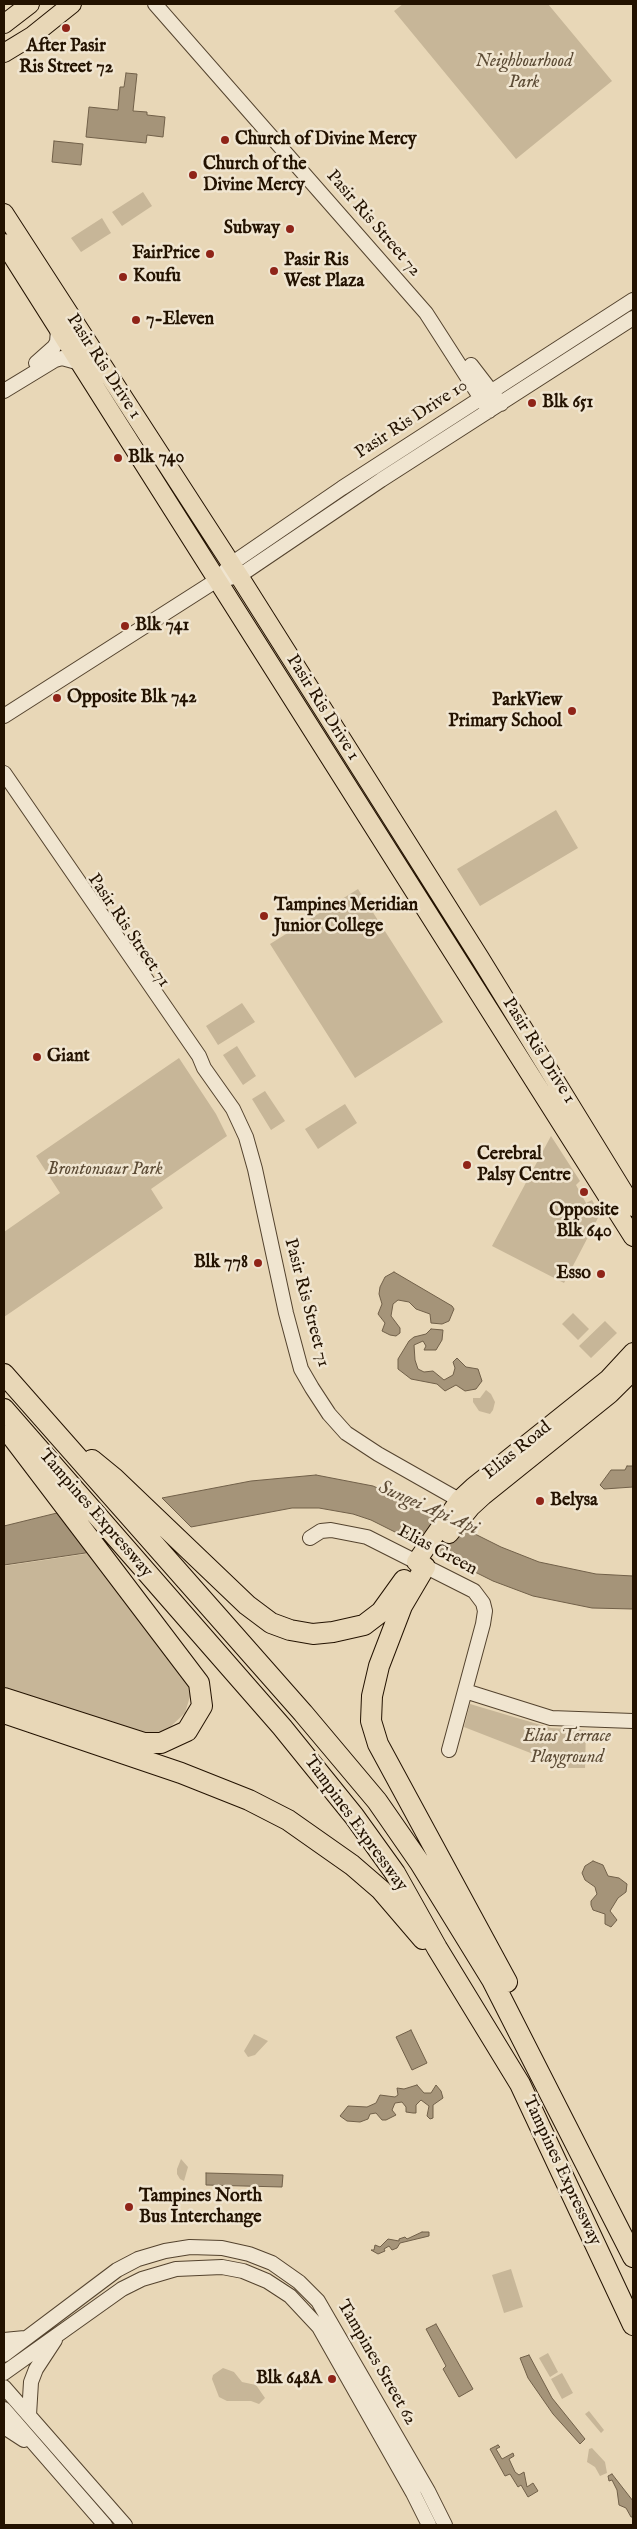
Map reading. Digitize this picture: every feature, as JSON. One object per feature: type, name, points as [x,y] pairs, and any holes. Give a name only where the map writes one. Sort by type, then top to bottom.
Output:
[{"type":"highway","name":"Tampines Expressway","points":[[4,1374],[304,1713],[377,1802],[420,1863],[492,1980],[633,2256]]},
{"type":"highway","name":"Tampines Expressway","points":[[4,1409],[294,1742],[395,1873],[437,1948],[520,2084],[633,2324]]},
{"type":"highway","points":[[4,1427],[199,1683],[202,1706],[187,1732],[161,1743],[144,1743],[4,1698]]},
{"type":"highway","points":[[51,1427],[114,1478],[247,1605],[271,1623],[290,1630],[313,1634],[333,1632],[364,1625],[381,1612],[425,1558]]},
{"type":"highway","points":[[425,1558],[402,1606],[378,1666],[372,1696],[371,1721],[378,1744],[506,1978],[591,2173]]},
{"type":"highway","points":[[4,1713],[181,1774],[248,1800],[288,1820],[352,1865],[380,1890],[418,1934],[437,1948]]},
{"type":"main road","points":[[4,24],[30,4]]},
{"type":"main road","points":[[4,54],[32,36],[72,4]]},
{"type":"main road","name":"Pasir Ris Drive 1","points":[[4,213],[235,570],[490,975],[633,1207]]},
{"type":"main road","name":"Pasir Ris Drive 1","points":[[4,243],[58,330],[140,454],[217,580],[633,1237]]},
{"type":"main road","name":"Elias Road","points":[[425,1558],[461,1508],[608,1379],[633,1352]]},
{"type":"main road","name":"Elias Road","points":[[461,1508],[610,1394],[633,1371]]},
{"type":"street","name":"Pasir Ris Street 72","points":[[156,4],[426,313],[472,382],[501,404]]},
{"type":"street","name":"Pasir Ris Street 72","points":[[166,4],[321,179],[429,306],[486,394],[489,411]]},
{"type":"street","name":"Pasir Ris Drive 10","points":[[235,570],[430,431],[633,300]]},
{"type":"street","name":"Pasir Ris Drive 10","points":[[4,716],[217,580],[439,444],[633,318]]},
{"type":"street","points":[[4,382],[51,352],[57,342],[58,330]]},
{"type":"street","points":[[4,391],[55,360],[62,358],[80,364]]},
{"type":"street","points":[[430,431],[439,444]]},
{"type":"street","name":"Pasir Ris Street 71","points":[[4,773],[45,835],[54,844],[100,910],[233,1109],[246,1137],[255,1169],[297,1356],[312,1388],[329,1414],[346,1433],[461,1508]]},
{"type":"street","name":"Elias Green","points":[[310,1538],[321,1531],[345,1532],[375,1540],[425,1558],[474,1591],[483,1603],[485,1611],[483,1624],[449,1750]]},
{"type":"street","points":[[465,1691],[551,1718],[633,1721]]},
{"type":"street","name":"Tampines Street 62","points":[[4,2355],[117,2270],[138,2259],[165,2251],[190,2247],[222,2248],[249,2254],[272,2263],[318,2300],[445,2525]]},
{"type":"street","name":"Tampines Street 62","points":[[4,2373],[98,2308],[122,2289],[142,2279],[176,2269],[222,2267],[243,2271],[267,2281],[290,2296],[319,2327],[413,2493],[428,2525]]},
{"type":"street","points":[[72,2303],[80,2309],[98,2308]]},
{"type":"street","points":[[29,2415],[31,2382],[36,2369],[58,2335]]},
{"type":"street","points":[[4,2340],[26,2338]]},
{"type":"street","points":[[4,2387],[125,2525]]},
{"type":"street","points":[[4,2409],[105,2525]]},
{"type":"street","points":[[4,2427],[37,2448]]},
{"type":"green space","name":"Neighbourhood Park","points":[[403,4],[548,4],[612,81],[516,159],[394,11]]},
{"type":"green space","points":[[143,192],[152,206],[122,226],[112,212]]},
{"type":"green space","points":[[102,218],[111,233],[81,252],[71,238]]},
{"type":"green space","points":[[556,810],[578,848],[480,906],[457,869]]},
{"type":"green space","points":[[358,889],[443,1022],[355,1078],[270,944]]},
{"type":"green space","points":[[242,1003],[255,1022],[218,1045],[206,1026]]},
{"type":"green space","points":[[237,1046],[256,1076],[243,1085],[223,1055]]},
{"type":"green space","name":"Brontonsaur Park","points":[[179,1058],[216,1114],[227,1136],[151,1189],[163,1208],[4,1317],[4,1232],[60,1193],[36,1156]]},
{"type":"green space","points":[[265,1091],[285,1121],[271,1130],[252,1099]]},
{"type":"green space","points":[[345,1104],[357,1123],[318,1149],[305,1129]]},
{"type":"green space","points":[[551,1136],[580,1181],[576,1185],[586,1203],[592,1200],[600,1214],[564,1283],[492,1246]]},
{"type":"green space","points":[[573,1313],[589,1329],[578,1340],[562,1324]]},
{"type":"green space","points":[[605,1321],[617,1333],[591,1358],[579,1346]]},
{"type":"green space","points":[[486,1390],[491,1394],[495,1402],[490,1414],[479,1411],[473,1402],[473,1398],[480,1398]]},
{"type":"green space","points":[[92,1553],[192,1690],[185,1713],[168,1729],[154,1733],[138,1731],[4,1687],[4,1566]]},
{"type":"green space","name":"Elias Terrace Playground","points":[[470,1704],[551,1728],[586,1730],[585,1768],[569,1768],[464,1727]]},
{"type":"green space","points":[[254,2034],[268,2041],[255,2055],[248,2057],[244,2051]]},
{"type":"green space","points":[[181,2159],[188,2167],[184,2181],[177,2174]]},
{"type":"green space","points":[[511,2269],[523,2307],[504,2313],[492,2275]]},
{"type":"green space","points":[[548,2353],[558,2372],[550,2377],[539,2358]]},
{"type":"green space","points":[[223,2368],[234,2372],[242,2382],[256,2385],[265,2398],[259,2404],[251,2401],[227,2401],[219,2397],[212,2379],[213,2375]]},
{"type":"green space","points":[[562,2373],[573,2393],[562,2399],[551,2379]]},
{"type":"green space","points":[[589,2411],[604,2430],[601,2433],[585,2414]]},
{"type":"green space","points":[[592,2448],[605,2462],[607,2473],[600,2476],[595,2467],[587,2462],[589,2449]]},
{"type":"shaded area","points":[[126,73],[137,74],[133,111],[147,112],[147,115],[165,117],[163,137],[147,135],[146,143],[86,137],[89,107],[118,110],[120,87],[124,87]]},
{"type":"shaded area","points":[[54,141],[83,144],[81,165],[52,162]]},
{"type":"shaded area","points":[[394,1272],[452,1306],[454,1309],[449,1321],[442,1324],[431,1323],[430,1314],[416,1309],[409,1302],[398,1300],[393,1304],[391,1316],[400,1328],[400,1333],[396,1336],[382,1331],[385,1323],[378,1314],[382,1304],[379,1294],[380,1287],[385,1277]]},
{"type":"shaded area","points":[[431,1329],[443,1330],[442,1340],[436,1350],[424,1350],[426,1346],[423,1341],[414,1345],[418,1369],[424,1372],[433,1371],[444,1380],[453,1375],[455,1368],[453,1362],[457,1358],[466,1367],[478,1369],[482,1381],[476,1389],[465,1391],[456,1385],[445,1391],[437,1384],[411,1379],[398,1369],[398,1359],[409,1341],[414,1337],[426,1334]]},
{"type":"shaded area","points":[[627,1466],[633,1466],[633,1487],[604,1489],[600,1485],[611,1470],[625,1470]]},
{"type":"shaded area","points":[[316,1475],[373,1486],[425,1509],[501,1547],[539,1562],[596,1574],[633,1576],[633,1609],[592,1608],[533,1596],[493,1581],[371,1520],[353,1514],[319,1508],[292,1508],[191,1527],[162,1498],[251,1481]]},
{"type":"shaded area","points":[[61,1512],[92,1552],[4,1565],[4,1526]]},
{"type":"shaded area","points":[[593,1861],[603,1865],[608,1876],[619,1878],[627,1884],[626,1892],[618,1898],[610,1911],[617,1920],[611,1927],[605,1924],[605,1914],[593,1910],[591,1901],[597,1894],[595,1887],[585,1880],[582,1873],[585,1866]]},
{"type":"shaded area","points":[[411,2030],[427,2063],[412,2070],[396,2037]]},
{"type":"shaded area","points":[[417,2085],[424,2093],[431,2093],[436,2085],[441,2091],[443,2098],[433,2105],[433,2118],[430,2119],[427,2116],[429,2106],[421,2100],[416,2105],[416,2113],[406,2112],[406,2107],[402,2102],[395,2103],[392,2110],[396,2115],[386,2120],[382,2120],[376,2113],[370,2114],[368,2119],[360,2122],[347,2121],[340,2116],[348,2106],[367,2107],[376,2103],[380,2095],[395,2097],[398,2095],[397,2088],[404,2089]]},
{"type":"shaded area","points":[[206,2173],[283,2175],[282,2187],[206,2185]]},
{"type":"shaded area","points":[[422,2232],[429,2232],[429,2236],[400,2243],[397,2248],[392,2250],[389,2246],[384,2249],[385,2251],[378,2254],[371,2250],[374,2250],[375,2245],[380,2247],[388,2239],[399,2241],[399,2239],[405,2237],[407,2239]]},
{"type":"shaded area","points":[[436,2324],[473,2389],[459,2397],[443,2369],[446,2366],[426,2329]]},
{"type":"shaded area","points":[[529,2355],[552,2398],[585,2439],[580,2444],[553,2414],[528,2378],[520,2358]]},
{"type":"shaded area","points":[[498,2445],[500,2447],[496,2449],[502,2459],[513,2453],[514,2456],[509,2459],[515,2472],[519,2475],[524,2472],[527,2487],[533,2483],[538,2491],[528,2497],[521,2485],[518,2487],[510,2474],[505,2476],[490,2449]]},
{"type":"shaded area","points":[[612,2474],[633,2501],[633,2517],[631,2517],[626,2508],[619,2505],[617,2490],[612,2480],[609,2481],[608,2476]]},
{"type":"place","name":"After Pasir Ris Street 72","points":[[66,28]]},
{"type":"place","name":"Church of Divine Mercy","points":[[225,140]]},
{"type":"place","name":"Church of the Divine Mercy","points":[[193,175]]},
{"type":"place","name":"Subway","points":[[290,229]]},
{"type":"place","name":"FairPrice","points":[[210,254]]},
{"type":"place","name":"Pasir Ris West Plaza","points":[[274,271]]},
{"type":"place","name":"Koufu","points":[[123,277]]},
{"type":"place","name":"7-Eleven","points":[[136,320]]},
{"type":"place","name":"Blk 651","points":[[532,403]]},
{"type":"place","name":"Blk 740","points":[[118,458]]},
{"type":"place","name":"Blk 741","points":[[125,626]]},
{"type":"place","name":"Opposite Blk 742","points":[[57,698]]},
{"type":"place","name":"ParkView Primary School","points":[[572,711]]},
{"type":"place","name":"Tampines Meridian Junior College","points":[[264,916]]},
{"type":"place","name":"Giant","points":[[37,1057]]},
{"type":"place","name":"Cerebral Palsy Centre","points":[[467,1165]]},
{"type":"place","name":"Opposite Blk 640","points":[[584,1192]]},
{"type":"place","name":"Blk 778","points":[[258,1263]]},
{"type":"place","name":"Esso","points":[[601,1274]]},
{"type":"place","name":"Belysa","points":[[540,1501]]},
{"type":"place","name":"Tampines North Bus Interchange","points":[[129,2207]]},
{"type":"place","name":"Blk 648A","points":[[332,2379]]},
{"type":"water label","name":"Sungei Api Api","points":[[428,1509]]}]
